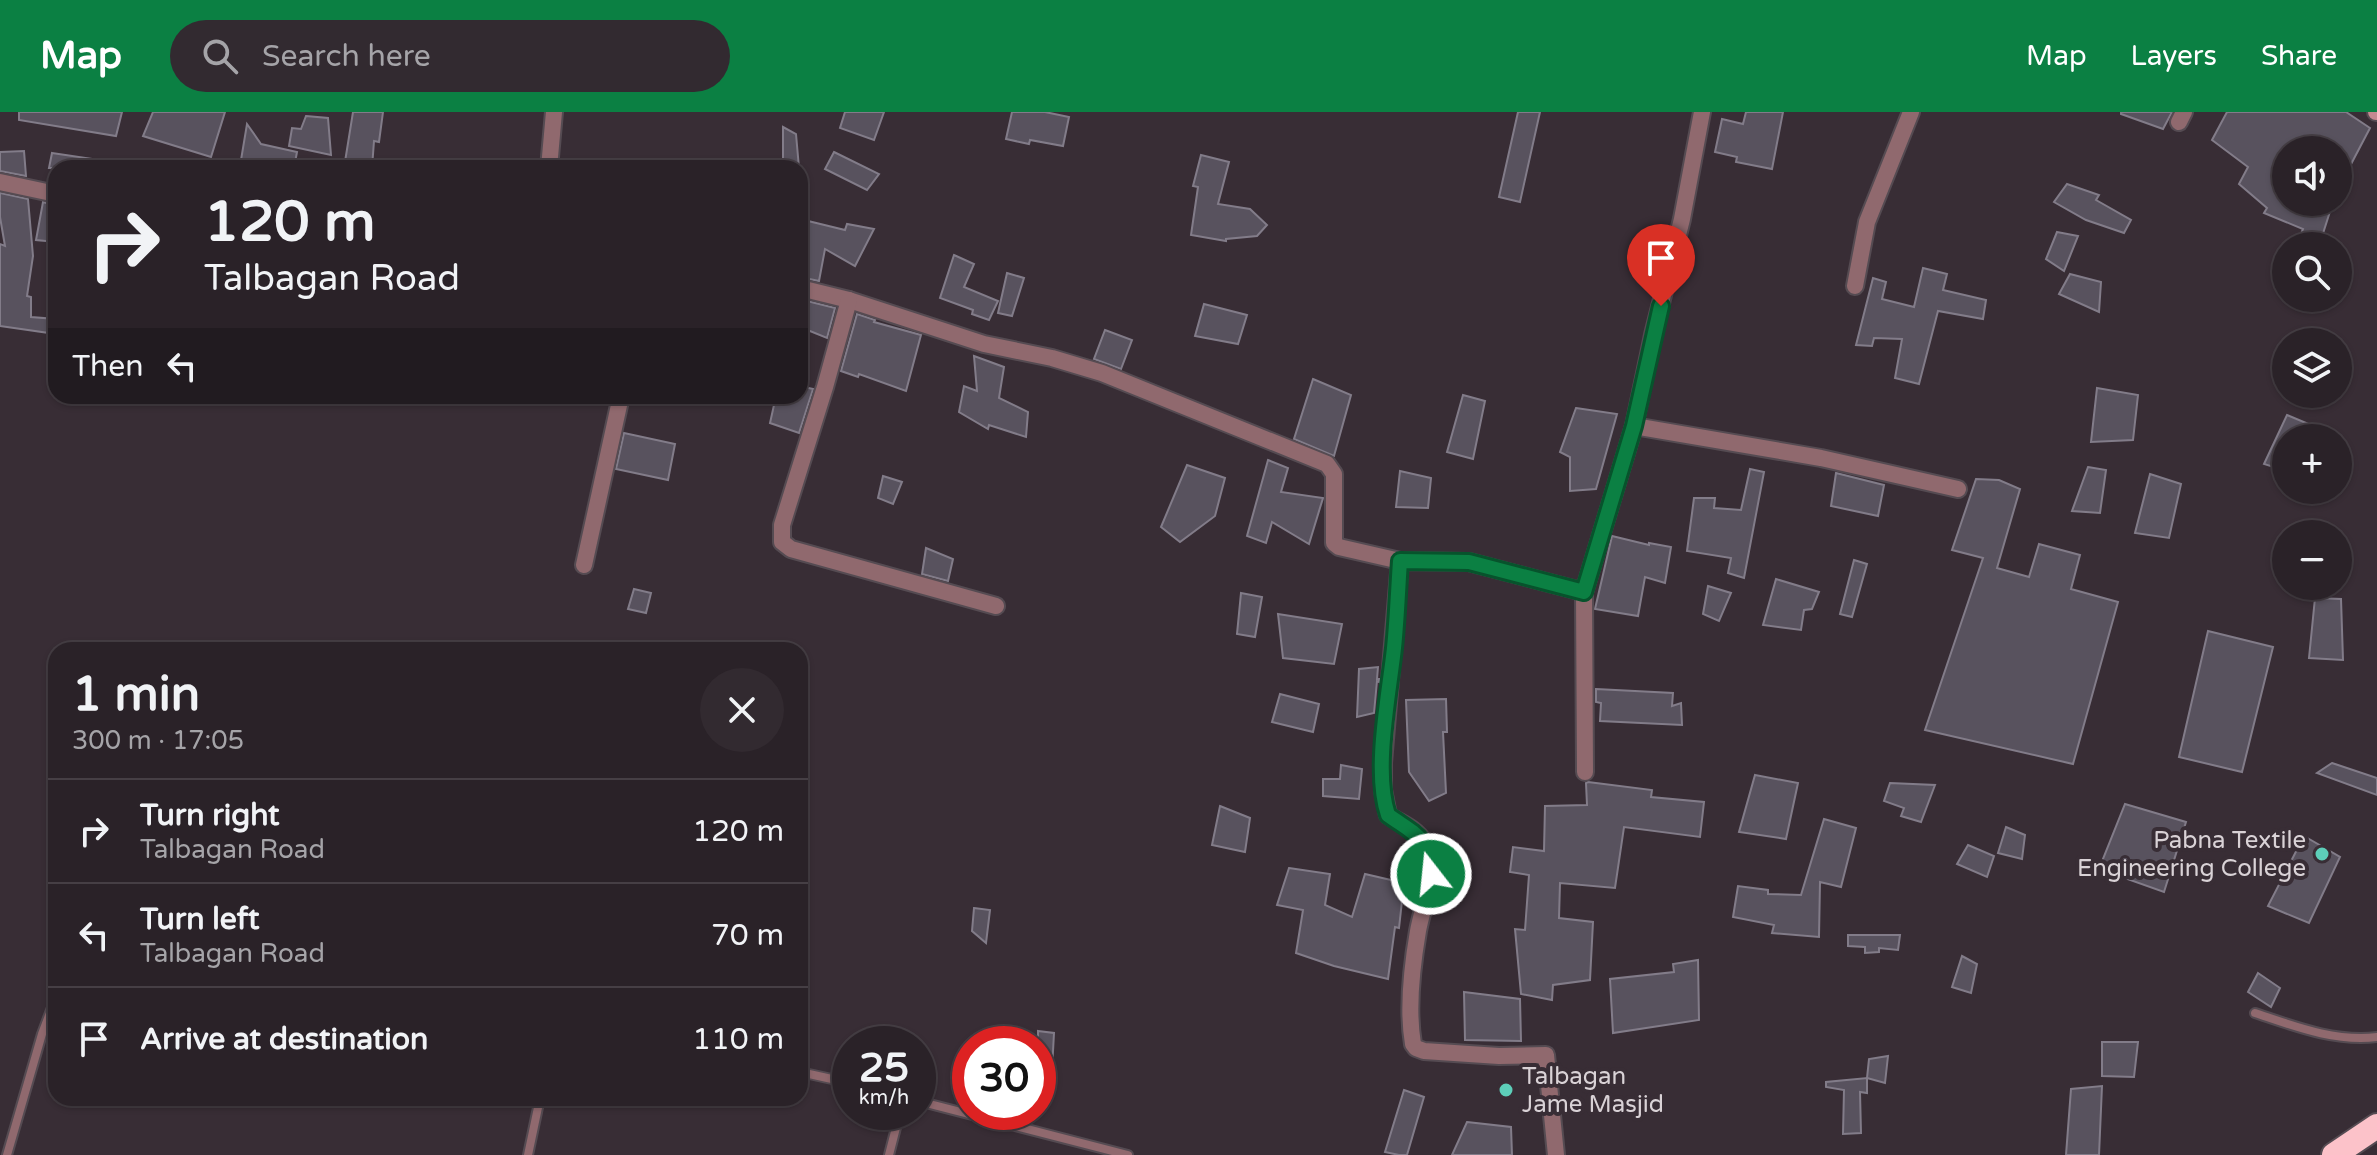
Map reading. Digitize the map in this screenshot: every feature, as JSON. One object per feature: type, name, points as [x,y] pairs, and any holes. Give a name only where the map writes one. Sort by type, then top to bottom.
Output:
[{"type":"highway","points":[[2334,1155],[2377,1126]]},
{"type":"street","points":[[550,160],[554,112]]},
{"type":"street","points":[[1585,772],[1584,592],[1634,426],[1682,219],[1702,112]]},
{"type":"street","points":[[1855,286],[1867,222],[1911,112]]},
{"type":"street","points":[[0,182],[48,192]]},
{"type":"street","points":[[808,290],[849,300],[984,344],[1052,358],[1102,373],[1327,464],[1334,474],[1334,543],[1339,547],[1400,561],[1469,562],[1584,592]]},
{"type":"street","points":[[849,300],[782,525],[782,542],[791,549],[996,606]]},
{"type":"street","points":[[584,565],[619,404]]},
{"type":"street","points":[[1634,426],[1821,458],[1958,489]]},
{"type":"street","points":[[1400,561],[1386,710],[1383,790],[1388,815],[1422,839],[1429,854],[1431,874],[1418,932],[1411,1001],[1413,1044],[1424,1051],[1499,1056],[1546,1055],[1556,1155]]},
{"type":"lane","points":[[2255,1013],[2339,1037],[2377,1037]]},
{"type":"lane","points":[[7,1155],[48,1018]]},
{"type":"lane","points":[[808,1074],[832,1079]]},
{"type":"lane","points":[[528,1155],[538,1106]]},
{"type":"lane","points":[[936,1106],[1128,1155]]},
{"type":"lane","points":[[889,1155],[895,1130]]},
{"type":"building","points":[[19,112],[122,112],[116,136],[19,120]]},
{"type":"building","points":[[153,112],[225,112],[211,157],[143,136]]},
{"type":"building","points":[[353,112],[383,112],[379,142],[374,141],[373,160],[345,160]]},
{"type":"building","points":[[845,112],[884,112],[874,140],[840,128]]},
{"type":"building","points":[[1012,112],[1045,112],[1069,117],[1063,146],[1006,139]]},
{"type":"building","points":[[1518,112],[1540,112],[1520,202],[1499,197]]},
{"type":"building","points":[[1746,112],[1783,112],[1772,169],[1736,162],[1737,157],[1715,152],[1722,119],[1743,124]]},
{"type":"building","points":[[2121,112],[2172,112],[2163,129]]},
{"type":"building","points":[[2227,112],[2346,112],[2370,128],[2352,162],[2352,136],[2272,136],[2272,216],[2329,216],[2323,232],[2302,232],[2303,229],[2264,213],[2267,208],[2239,184],[2248,167],[2212,140]]},
{"type":"building","points":[[306,116],[328,118],[331,155],[289,146],[292,128],[301,129]]},
{"type":"building","points":[[247,124],[261,144],[297,152],[296,160],[241,160]]},
{"type":"building","points":[[783,127],[796,134],[798,160],[783,160]]},
{"type":"building","points":[[24,151],[26,176],[0,171],[0,152]]},
{"type":"building","points":[[834,152],[879,174],[867,190],[825,169]]},
{"type":"building","points":[[52,153],[93,159],[93,160],[51,160]]},
{"type":"building","points":[[1201,155],[1229,162],[1218,204],[1250,209],[1267,225],[1257,236],[1226,241],[1191,235],[1198,187],[1193,186]]},
{"type":"building","points":[[2067,184],[2099,195],[2096,200],[2131,220],[2124,233],[2086,220],[2054,202]]},
{"type":"building","points":[[0,193],[28,199],[33,256],[27,296],[31,297],[31,317],[48,318],[48,333],[0,326],[0,244],[5,246]]},
{"type":"building","points":[[43,202],[48,204],[48,241],[36,240]]},
{"type":"building","points":[[808,221],[845,230],[847,224],[874,229],[855,266],[825,249],[819,281],[808,279]]},
{"type":"building","points":[[2057,232],[2078,236],[2064,271],[2046,259]]},
{"type":"building","points":[[954,255],[974,264],[964,287],[998,301],[989,320],[972,314],[973,310],[940,298]]},
{"type":"building","points":[[1923,268],[1947,274],[1943,290],[1986,300],[1983,319],[1938,311],[1919,384],[1895,378],[1902,339],[1874,338],[1872,346],[1856,345],[1873,278],[1886,282],[1882,299],[1914,307]]},
{"type":"building","points":[[1007,273],[1024,278],[1012,316],[998,313]]},
{"type":"building","points":[[2070,274],[2101,282],[2099,312],[2059,294]]},
{"type":"building","points":[[808,301],[835,308],[827,338],[808,330]]},
{"type":"building","points":[[1204,304],[1247,315],[1238,344],[1195,336]]},
{"type":"building","points":[[857,314],[921,335],[906,391],[859,374],[858,377],[841,371]]},
{"type":"building","points":[[1105,330],[1132,340],[1121,369],[1094,359]]},
{"type":"building","points":[[974,356],[1004,367],[999,398],[1028,412],[1026,437],[989,425],[988,429],[959,412],[964,386],[977,391]]},
{"type":"building","points":[[1313,379],[1351,395],[1334,456],[1294,439]]},
{"type":"building","points":[[808,388],[813,389],[799,433],[770,423],[774,404],[808,404]]},
{"type":"building","points":[[2097,388],[2138,395],[2133,440],[2091,442]]},
{"type":"building","points":[[1463,395],[1485,401],[1473,459],[1447,452]]},
{"type":"building","points":[[1576,408],[1617,414],[1596,489],[1570,491],[1570,457],[1560,452]]},
{"type":"building","points":[[2287,415],[2309,424],[2283,424]]},
{"type":"building","points":[[624,433],[675,444],[668,480],[616,469]]},
{"type":"building","points":[[2272,447],[2272,467],[2264,464]]},
{"type":"building","points":[[1268,460],[1288,468],[1281,492],[1323,498],[1309,544],[1272,522],[1266,543],[1247,536]]},
{"type":"building","points":[[1187,465],[1225,478],[1215,516],[1180,542],[1161,527]]},
{"type":"building","points":[[2088,467],[2106,470],[2100,513],[2072,511]]},
{"type":"building","points":[[1750,469],[1764,472],[1744,578],[1728,573],[1731,558],[1687,551],[1694,498],[1715,498],[1714,508],[1741,510]]},
{"type":"building","points":[[1400,471],[1431,478],[1428,508],[1396,507]]},
{"type":"building","points":[[1836,473],[1884,485],[1878,516],[1831,506]]},
{"type":"building","points":[[2150,474],[2181,484],[2169,538],[2135,533]]},
{"type":"building","points":[[883,476],[902,482],[893,504],[878,498]]},
{"type":"building","points":[[1976,479],[1999,480],[2020,489],[1997,568],[2029,577],[2039,544],[2080,555],[2071,589],[2118,602],[2073,764],[1925,730],[1983,558],[1952,550]]},
{"type":"building","points":[[1612,536],[1671,547],[1665,583],[1645,577],[1638,616],[1595,609]]},
{"type":"building","points":[[926,548],[953,559],[948,581],[922,574]]},
{"type":"building","points":[[1854,560],[1867,564],[1852,617],[1840,614]]},
{"type":"building","points":[[1776,579],[1819,592],[1812,609],[1804,610],[1801,630],[1763,625]]},
{"type":"building","points":[[1708,586],[1731,593],[1719,621],[1703,614]]},
{"type":"building","points":[[634,589],[651,593],[646,613],[628,609]]},
{"type":"building","points":[[1241,593],[1262,597],[1255,637],[1237,634]]},
{"type":"building","points":[[2315,600],[2341,600],[2343,660],[2309,658]]},
{"type":"building","points":[[1278,614],[1342,624],[1334,664],[1283,658]]},
{"type":"building","points":[[2208,631],[2273,647],[2242,772],[2179,757]]},
{"type":"building","points":[[1378,667],[1374,713],[1357,717],[1359,669]]},
{"type":"building","points":[[1596,689],[1673,693],[1672,706],[1681,703],[1682,725],[1600,721],[1601,703],[1596,702]]},
{"type":"building","points":[[1280,694],[1319,704],[1313,732],[1272,722]]},
{"type":"building","points":[[1446,699],[1447,732],[1443,732],[1446,793],[1429,801],[1409,772],[1406,700]]},
{"type":"building","points":[[2332,763],[2377,778],[2377,795],[2317,773]]},
{"type":"building","points":[[1341,765],[1362,769],[1359,799],[1323,796],[1323,779],[1340,779]]},
{"type":"building","points":[[1755,775],[1798,783],[1786,839],[1739,832]]},
{"type":"building","points":[[1588,782],[1652,790],[1651,797],[1704,802],[1700,837],[1624,827],[1615,888],[1560,883],[1559,918],[1593,922],[1590,980],[1553,985],[1552,1000],[1521,994],[1515,929],[1525,930],[1529,875],[1510,872],[1513,847],[1544,851],[1545,806],[1587,805]]},
{"type":"building","points":[[1890,783],[1935,785],[1921,822],[1901,816],[1904,808],[1884,801]]},
{"type":"building","points":[[2125,804],[2186,822],[2164,892],[2099,869]]},
{"type":"building","points":[[1220,806],[1250,818],[1245,852],[1212,845]]},
{"type":"building","points":[[1824,819],[1856,828],[1841,887],[1820,882],[1819,937],[1772,933],[1774,925],[1733,917],[1738,886],[1768,890],[1768,894],[1801,895]]},
{"type":"building","points":[[2006,827],[2025,835],[2022,859],[1998,853]]},
{"type":"building","points":[[2304,836],[2340,857],[2309,923],[2268,906]]},
{"type":"building","points":[[1968,845],[1994,856],[1987,877],[1957,864]]},
{"type":"building","points":[[1289,868],[1330,874],[1325,905],[1352,917],[1365,874],[1404,883],[1399,928],[1395,927],[1388,979],[1296,953],[1303,910],[1277,905]]},
{"type":"building","points":[[974,908],[990,910],[986,943],[972,931]]},
{"type":"building","points":[[1848,935],[1900,935],[1898,950],[1879,948],[1879,952],[1865,953],[1865,947],[1848,946]]},
{"type":"building","points":[[1962,956],[1977,964],[1971,993],[1952,987]]},
{"type":"building","points":[[1698,960],[1699,1020],[1613,1033],[1610,979],[1674,972],[1673,964]]},
{"type":"building","points":[[2258,973],[2280,988],[2271,1007],[2248,992]]},
{"type":"building","points":[[1464,992],[1520,999],[1521,1041],[1465,1040]]},
{"type":"building","points":[[2102,1042],[2138,1042],[2134,1077],[2102,1076]]},
{"type":"building","points":[[1888,1056],[1885,1083],[1867,1078],[1869,1059]]},
{"type":"building","points":[[1867,1078],[1867,1093],[1860,1092],[1861,1133],[1843,1134],[1844,1090],[1826,1087],[1826,1082]]},
{"type":"building","points":[[2102,1086],[2099,1155],[2066,1155],[2071,1089]]},
{"type":"building","points":[[1404,1090],[1424,1097],[1407,1155],[1399,1155],[1385,1152]]},
{"type":"building","points":[[1467,1122],[1511,1127],[1512,1155],[1452,1155]]},
{"type":"place","name":"Pabna Textile Engineering College","points":[[2322,854]]},
{"type":"place","name":"Talbagan Jame Masjid","points":[[1506,1090]]},
{"type":"route","points":[[1431,874],[1429,854],[1422,839],[1388,815],[1384,804],[1386,710],[1400,561],[1469,562],[1584,592],[1634,426],[1661,306]]}]
